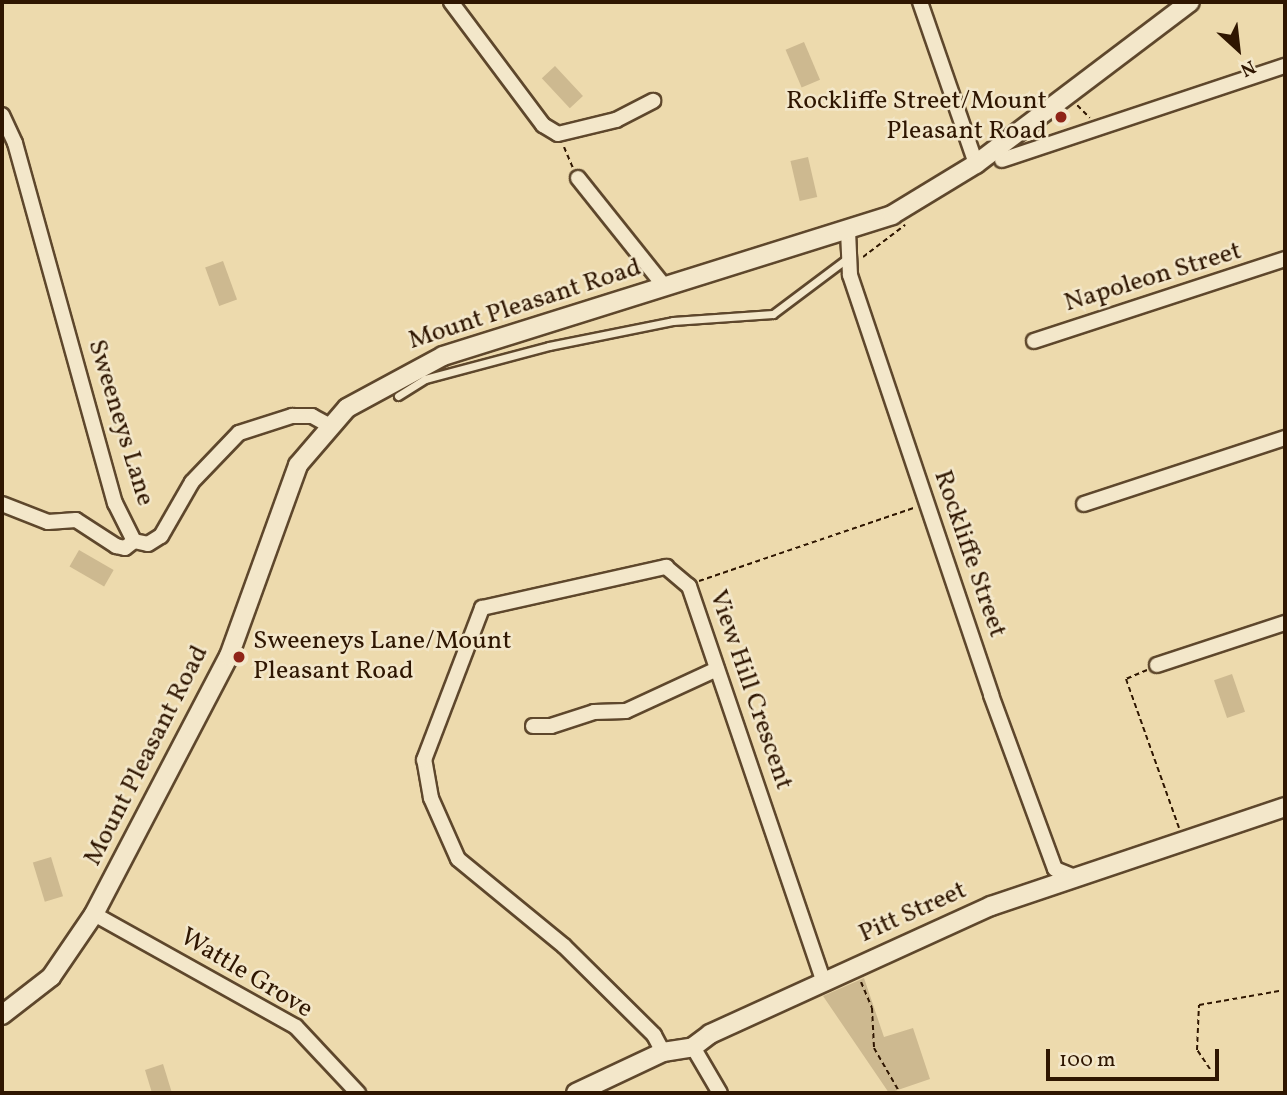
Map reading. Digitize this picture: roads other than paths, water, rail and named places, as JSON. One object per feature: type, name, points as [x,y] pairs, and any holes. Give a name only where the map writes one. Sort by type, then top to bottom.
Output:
[{"type":"street","points":[[451,2],[543,125],[558,134],[616,120],[653,101]]},
{"type":"street","points":[[920,2],[976,164]]},
{"type":"street","name":"Mount Pleasant Road","points":[[2,1015],[51,977],[94,914],[229,656],[285,491],[328,425],[369,391],[443,356],[848,231],[921,200],[1069,97],[1190,2]]},
{"type":"street","points":[[1002,160],[1097,126],[1285,66]]},
{"type":"street","name":"Sweeneys Lane","points":[[2,115],[15,143],[115,503],[134,541],[148,544],[161,536],[192,482],[239,433],[292,416],[312,416],[328,425]]},
{"type":"street","points":[[578,178],[665,287]]},
{"type":"street","name":"Rockliffe Street","points":[[848,231],[850,275],[1055,869],[1075,877]]},
{"type":"street","name":"Napoleon Street","points":[[1034,341],[1285,259]]},
{"type":"street","points":[[1084,504],[1285,438]]},
{"type":"street","points":[[2,504],[48,522],[76,520],[116,546],[125,548],[134,541]]},
{"type":"street","name":"View Hill Crescent","points":[[663,1052],[654,1035],[565,946],[458,859],[431,798],[424,760],[482,608],[666,567],[689,586],[824,983]]},
{"type":"street","points":[[1157,665],[1285,623]]},
{"type":"street","points":[[533,726],[551,726],[594,712],[626,711],[717,669]]},
{"type":"street","name":"Pitt Street","points":[[576,1093],[663,1052],[693,1047],[710,1034],[991,906],[1285,807]]},
{"type":"street","name":"Wattle Grove","points":[[94,914],[296,1027],[358,1093]]},
{"type":"street","points":[[693,1047],[720,1093]]},
{"type":"lane","points":[[398,396],[425,379],[549,346],[673,321],[772,314],[850,256]]},
{"type":"place","name":"Rockliffe Street/Mount Pleasant Road","points":[[1061,117]]},
{"type":"place","name":"Sweeneys Lane/Mount Pleasant Road","points":[[239,657]]}]
